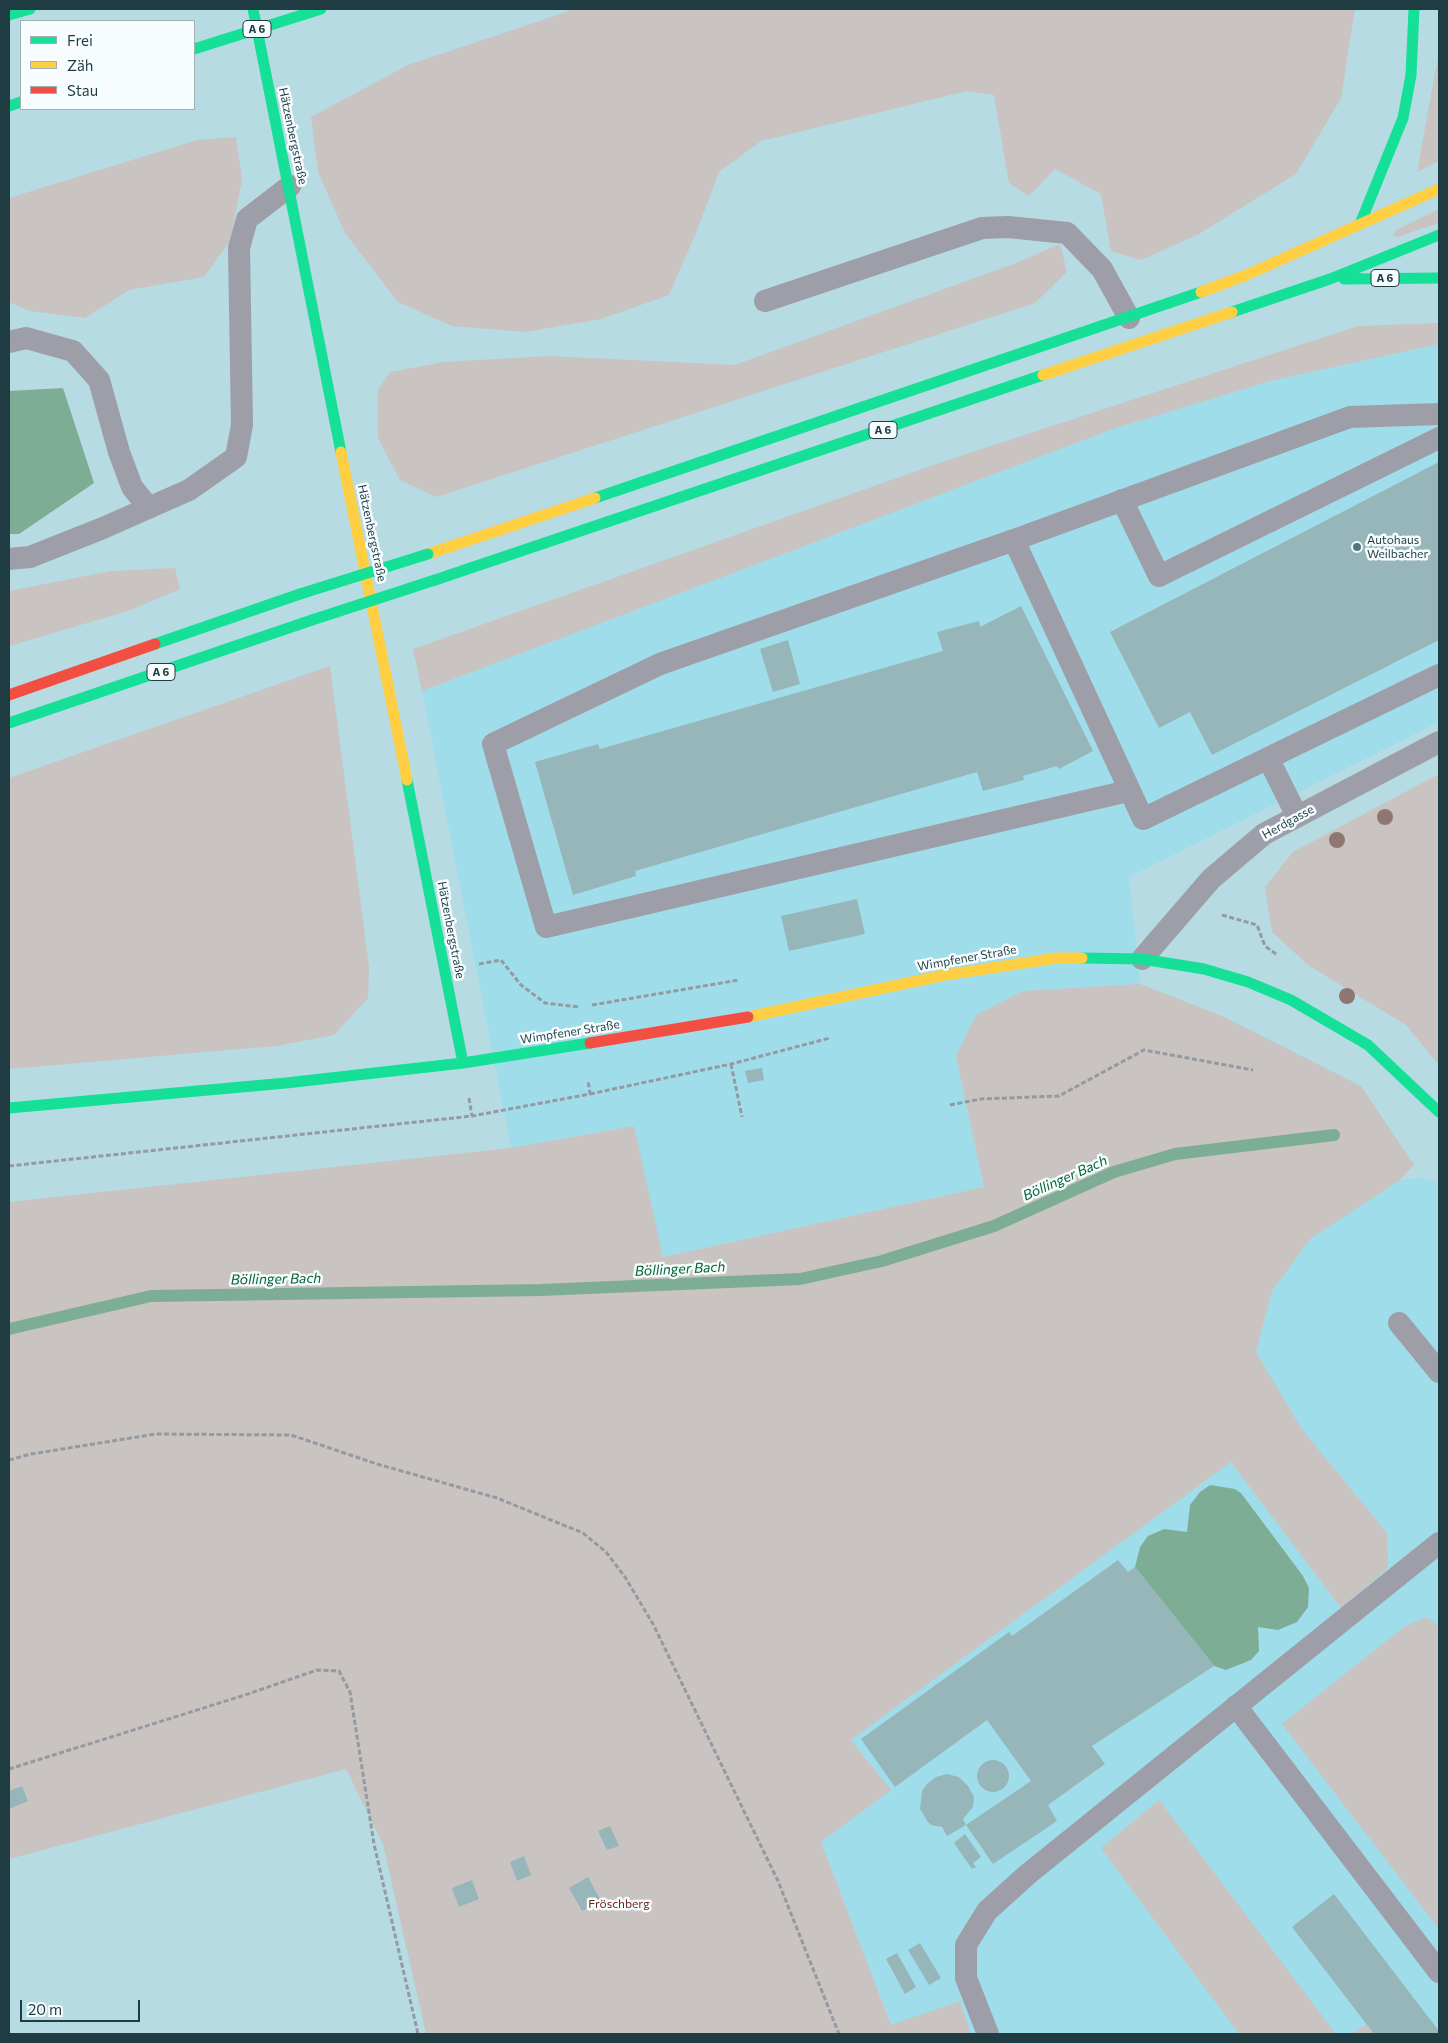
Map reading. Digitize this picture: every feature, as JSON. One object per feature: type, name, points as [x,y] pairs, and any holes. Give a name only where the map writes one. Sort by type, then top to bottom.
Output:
[{"type":"main road","points":[[9,15],[30,9]]},
{"type":"main road","name":"Hätzenbergstraße","points":[[253,9],[290,186],[463,1063]]},
{"type":"main road","name":"A 6","points":[[195,49],[321,9]]},
{"type":"main road","points":[[1360,224],[1403,118],[1411,75],[1414,9]]},
{"type":"main road","points":[[9,695],[300,594],[428,554],[1129,318],[1244,276],[1439,189]]},
{"type":"main road","points":[[1330,279],[1439,235]]},
{"type":"main road","name":"A 6","points":[[9,723],[1330,279],[1439,278]]},
{"type":"main road","name":"Wimpfener Straße","points":[[9,1108],[286,1083],[463,1063],[715,1024],[994,966],[1057,958],[1142,959],[1204,969],[1248,982],[1291,1000],[1368,1045],[1439,1112]]},
{"type":"lane","points":[[9,559],[30,557],[149,508],[188,490],[236,457],[242,425],[239,248],[247,219],[290,186]]},
{"type":"lane","points":[[764,301],[982,228],[1008,227],[1068,233],[1102,269],[1129,318]]},
{"type":"lane","points":[[9,342],[26,338],[73,351],[99,380],[119,452],[132,487],[149,508]]},
{"type":"lane","points":[[1128,790],[546,927],[493,744],[660,664],[1014,540],[1350,417],[1439,414]]},
{"type":"lane","points":[[1122,500],[1158,576],[1439,438]]},
{"type":"lane","points":[[1014,540],[1143,819],[1269,760],[1439,675]]},
{"type":"lane","name":"Herdgasse","points":[[1142,959],[1211,879],[1264,834],[1439,742]]},
{"type":"lane","points":[[1269,760],[1297,816]]},
{"type":"lane","points":[[1399,1323],[1439,1372]]},
{"type":"lane","points":[[988,2034],[966,1978],[966,1945],[987,1911],[1028,1874],[1439,1543]]},
{"type":"lane","points":[[1236,1706],[1439,1972]]},
{"type":"path","points":[[444,970],[501,960],[521,985],[545,1003],[576,1008]]},
{"type":"path","points":[[590,1094],[731,1064],[833,1037]]},
{"type":"path","points":[[950,1106],[982,1099],[1058,1096],[1144,1050],[1253,1070]]},
{"type":"path","points":[[731,1064],[742,1117]]},
{"type":"path","points":[[9,1166],[472,1116]]},
{"type":"path","points":[[9,1460],[31,1454],[156,1434],[291,1435],[377,1464],[497,1498],[583,1533],[606,1552],[625,1578],[652,1624],[778,1881],[839,2034]]},
{"type":"path","points":[[9,1769],[245,1695],[317,1670],[340,1671],[350,1692],[374,1844],[418,2034]]},
{"type":"shaded area","name":"Autohaus Weilbacher","points":[[1439,344],[1439,722],[1129,877],[1140,984],[1023,991],[956,1056],[984,1187],[662,1257],[634,1126],[511,1148],[422,691],[1113,429],[1270,381]]},
{"type":"shaded area","points":[[63,388],[94,483],[19,534],[9,534],[9,391]]},
{"type":"shaded area","points":[[1425,1178],[1439,1184],[1439,2034],[895,2034],[821,1842],[891,1790],[851,1740],[1231,1462],[1341,1608],[1387,1533],[1301,1428],[1256,1352],[1272,1291],[1310,1239],[1400,1180]]},
{"type":"shaded area","points":[[1210,1485],[1235,1489],[1241,1493],[1303,1576],[1309,1588],[1308,1607],[1297,1622],[1278,1630],[1258,1627],[1259,1651],[1251,1660],[1226,1670],[1214,1666],[1135,1567],[1140,1547],[1148,1536],[1164,1529],[1187,1532],[1190,1505],[1200,1492]]},
{"type":"green space","points":[[575,9],[1355,9],[1341,98],[1296,174],[1199,234],[1141,260],[1111,251],[1101,194],[1055,169],[1029,196],[1009,183],[994,95],[967,91],[761,141],[719,172],[696,233],[669,295],[601,319],[525,332],[452,326],[398,302],[345,233],[318,172],[311,117],[408,65]]},
{"type":"green space","points":[[1439,51],[1439,161],[1417,172]]},
{"type":"green space","points":[[236,137],[242,180],[230,241],[204,277],[129,290],[85,318],[30,311],[9,302],[9,198],[197,140]]},
{"type":"green space","points":[[1439,209],[1439,223],[1397,237],[1393,236],[1396,230]]},
{"type":"green space","points":[[1060,244],[1067,272],[1035,303],[436,497],[400,480],[378,438],[378,390],[390,372],[444,362],[549,356],[735,365],[1016,263]]},
{"type":"green space","points":[[1439,323],[1439,344],[1270,381],[1113,429],[422,691],[413,649],[945,461],[1358,326]]},
{"type":"green space","points":[[175,568],[180,589],[128,611],[9,646],[9,591],[111,571]]},
{"type":"green space","points":[[330,666],[369,967],[368,998],[334,1035],[276,1046],[9,1069],[9,778]]},
{"type":"green space","points":[[1439,774],[1439,1065],[1406,1025],[1308,965],[1272,932],[1265,887],[1293,852]]},
{"type":"green space","name":"Fröschberg","points":[[1140,984],[1222,1016],[1361,1086],[1414,1165],[1400,1180],[1310,1239],[1272,1291],[1256,1352],[1301,1428],[1387,1533],[1388,1568],[1341,1608],[1231,1462],[851,1740],[891,1790],[821,1842],[891,2025],[960,2001],[971,2034],[426,2034],[383,1844],[346,1769],[9,1859],[9,1202],[511,1148],[634,1126],[663,1257],[984,1187],[956,1056],[976,1015],[1023,991]]},
{"type":"green space","points":[[1427,1617],[1439,1627],[1439,1929],[1282,1724],[1405,1626]]},
{"type":"green space","points":[[1159,1800],[1336,2034],[1239,2034],[1101,1848]]},
{"type":"green space","points":[[1366,2024],[1374,2034],[1351,2034]]},
{"type":"building","name":"Autohaus Weilbacher","points":[[1439,462],[1439,640],[1212,755],[1190,712],[1159,728],[1110,632]]},
{"type":"building","points":[[1021,606],[1093,751],[1059,769],[1057,766],[1023,776],[1024,780],[983,791],[977,772],[635,871],[636,876],[573,895],[535,762],[598,744],[600,749],[943,651],[937,632],[979,621],[980,627]]},
{"type":"building","points":[[788,640],[800,684],[773,692],[760,649]]},
{"type":"building","points":[[857,899],[865,934],[789,951],[781,916]]},
{"type":"building","points":[[762,1068],[764,1080],[748,1083],[745,1071]]},
{"type":"building","points":[[1118,1560],[1128,1572],[1135,1567],[1214,1666],[1092,1746],[1105,1764],[1048,1805],[1057,1821],[993,1864],[966,1825],[1031,1781],[987,1720],[895,1787],[861,1739],[1009,1632],[1012,1636]]},
{"type":"building","points":[[993,1760],[1005,1764],[1009,1776],[1005,1788],[993,1792],[981,1788],[977,1776],[981,1764]]},
{"type":"building","points":[[947,1774],[959,1777],[968,1786],[974,1797],[973,1807],[963,1819],[966,1825],[947,1836],[942,1827],[931,1825],[928,1822],[920,1809],[922,1791],[927,1784],[936,1777]]},
{"type":"building","points":[[22,1786],[28,1801],[9,1809],[9,1791]]},
{"type":"building","points":[[610,1826],[619,1846],[607,1850],[598,1831]]},
{"type":"building","points":[[965,1834],[981,1857],[973,1863],[976,1867],[972,1869],[954,1843]]},
{"type":"building","points":[[524,1856],[531,1875],[517,1881],[510,1862]]},
{"type":"building","points":[[588,1877],[601,1901],[582,1911],[569,1888]]},
{"type":"building","points":[[472,1880],[479,1899],[459,1907],[452,1888]]},
{"type":"building","points":[[1334,1894],[1439,2031],[1439,2034],[1374,2034],[1292,1927]]},
{"type":"building","points":[[920,1943],[941,1978],[929,1985],[908,1950]]},
{"type":"building","points":[[897,1953],[916,1987],[905,1994],[886,1959]]},
{"type":"waterway","name":"Böllinger Bach","points":[[9,1329],[151,1296],[541,1290],[800,1279],[882,1261],[994,1226],[1114,1172],[1175,1154],[1334,1135]]},
{"type":"traffic: fast","points":[[9,15],[30,9]]},
{"type":"traffic: fast","points":[[253,9],[341,452]]},
{"type":"traffic: fast","points":[[195,49],[321,9]]},
{"type":"traffic: fast","points":[[1360,224],[1403,118],[1411,75],[1414,9]]},
{"type":"traffic: fast","points":[[9,106],[20,102]]},
{"type":"traffic: fast","points":[[1232,312],[1330,279],[1439,235]]},
{"type":"traffic: fast","points":[[1344,279],[1439,278]]},
{"type":"traffic: fast","points":[[595,498],[1201,292]]},
{"type":"traffic: fast","points":[[435,580],[1043,375]]},
{"type":"traffic: fast","points":[[300,594],[428,554]]},
{"type":"traffic: fast","points":[[312,620],[435,580]]},
{"type":"traffic: fast","points":[[155,644],[300,594]]},
{"type":"traffic: fast","points":[[9,723],[312,620]]},
{"type":"traffic: fast","points":[[407,780],[463,1063]]},
{"type":"traffic: fast","points":[[1082,958],[1142,959],[1204,969],[1248,982],[1291,1000],[1368,1045],[1439,1112]]},
{"type":"traffic: fast","points":[[9,1108],[286,1083],[463,1063],[590,1043]]},
{"type":"traffic: slow","points":[[1201,292],[1244,276],[1439,189]]},
{"type":"traffic: slow","points":[[1043,375],[1232,312]]},
{"type":"traffic: slow","points":[[341,452],[407,780]]},
{"type":"traffic: slow","points":[[428,554],[595,498]]},
{"type":"traffic: slow","points":[[748,1017],[945,975],[1057,958],[1082,958]]},
{"type":"traffic: jam","points":[[9,695],[155,644]]},
{"type":"traffic: jam","points":[[590,1043],[748,1017]]},
{"type":"place","name":"Autohaus Weilbacher","points":[[1357,547]]}]
